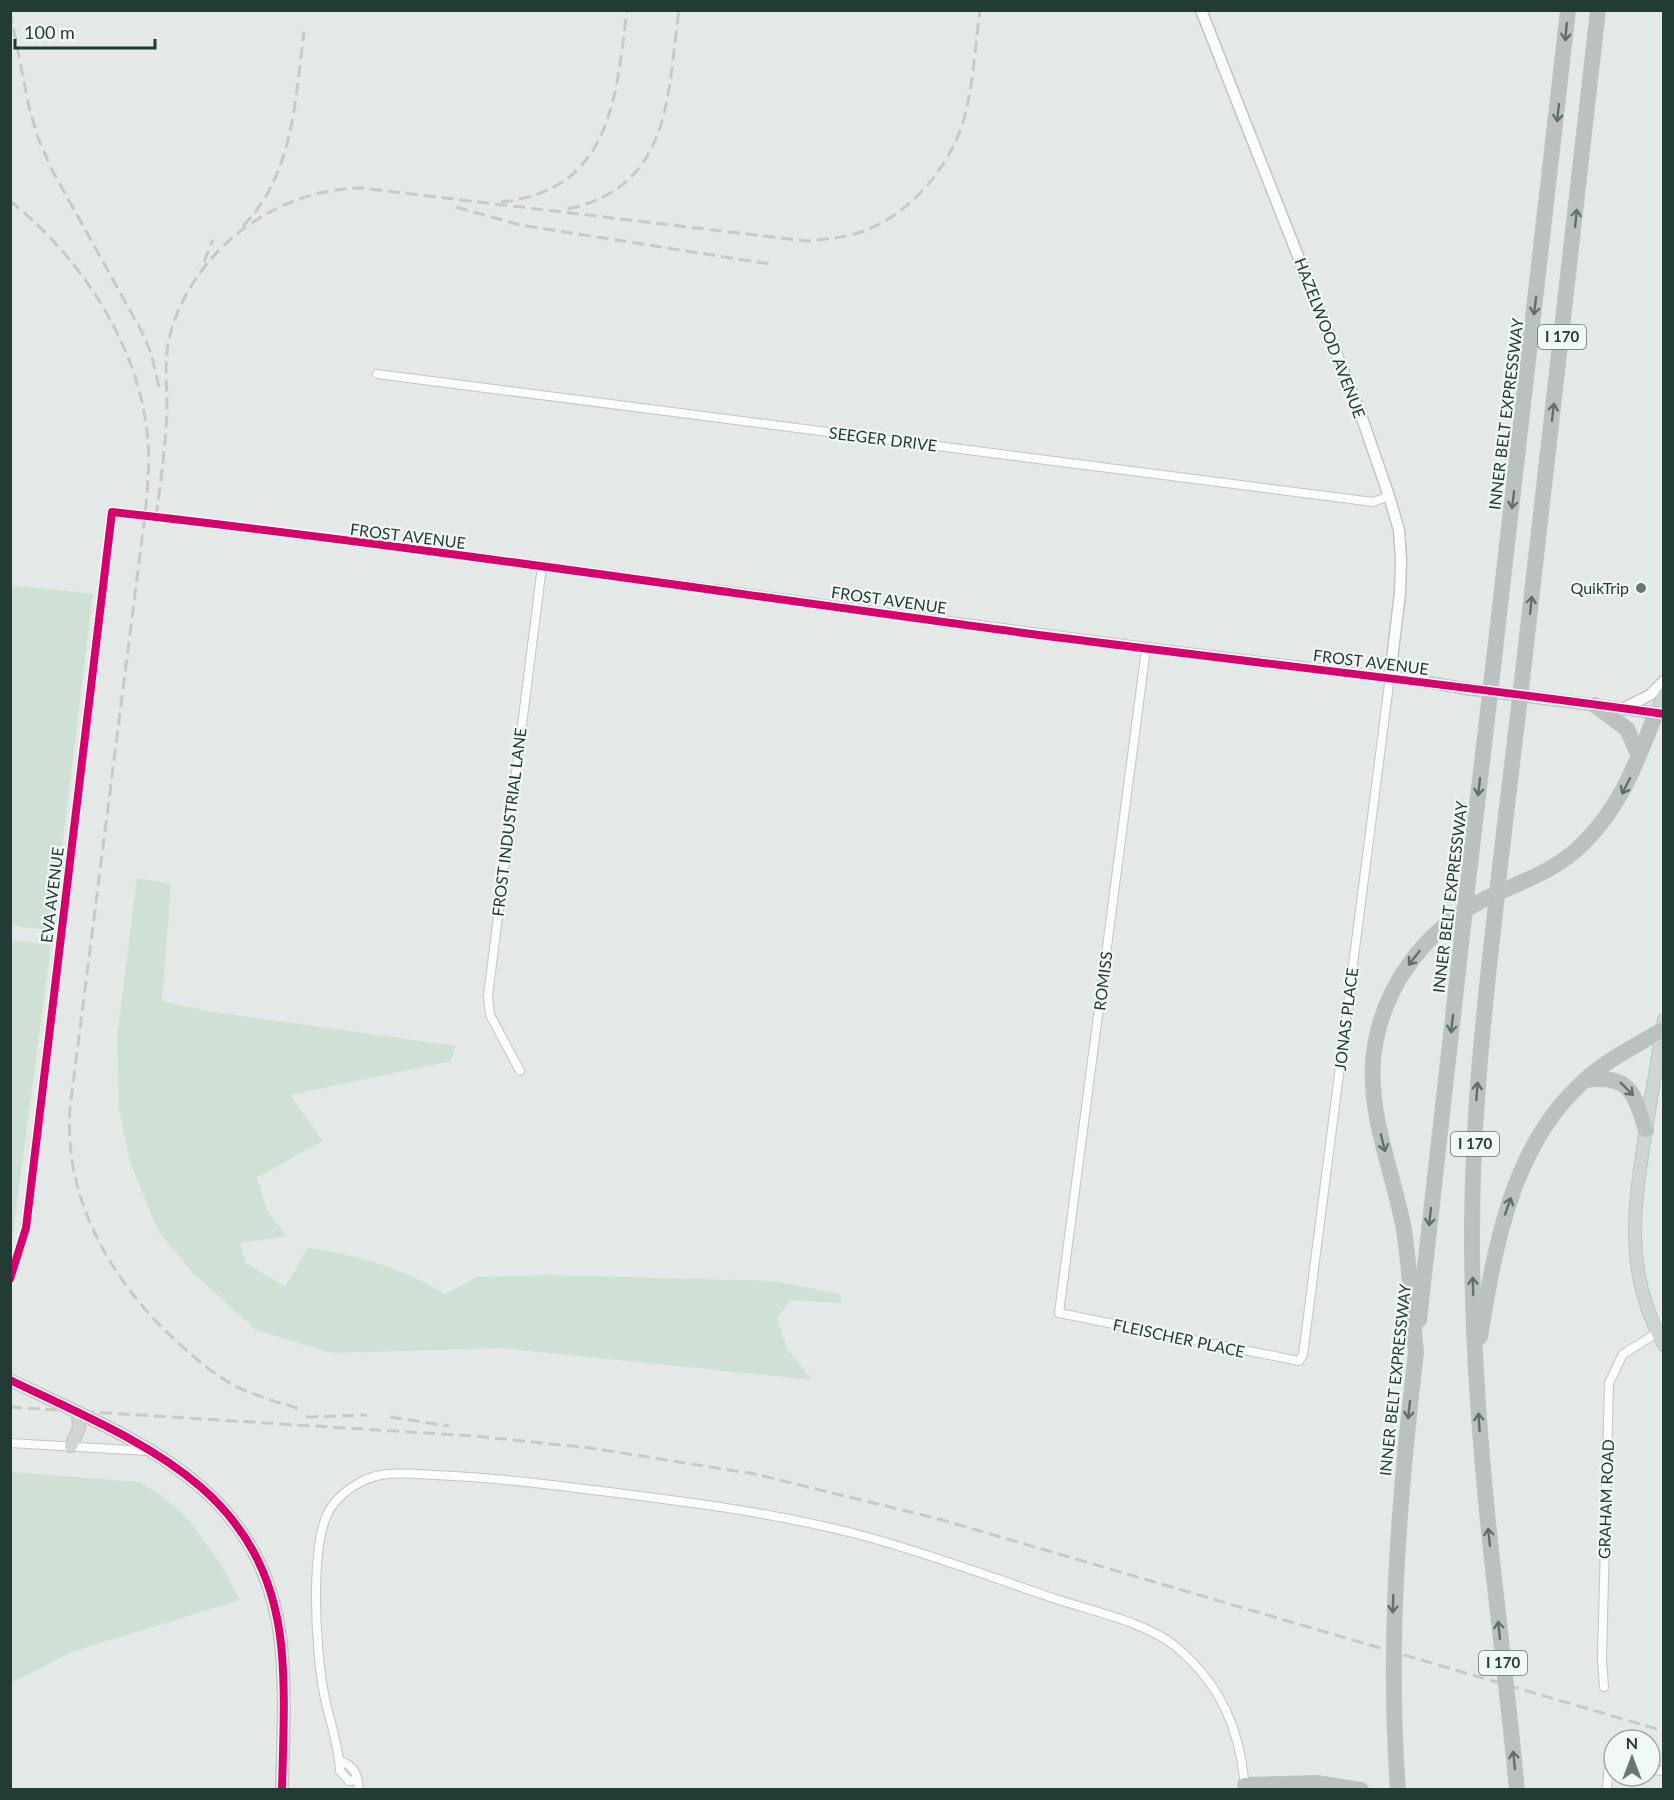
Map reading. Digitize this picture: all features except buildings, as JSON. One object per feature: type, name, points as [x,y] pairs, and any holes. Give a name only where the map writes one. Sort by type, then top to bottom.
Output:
[{"type":"highway","name":"INNER BELT EXPRESSWAY","points":[[1398,1790],[1392,1670],[1394,1579],[1400,1487],[1568,10]]},
{"type":"highway","name":"I 170","points":[[1517,1790],[1485,1493],[1475,1366],[1472,1269],[1474,1166],[1482,1032],[1598,10]]},
{"type":"highway","points":[[1595,705],[1626,729],[1639,756]]},
{"type":"highway","points":[[1416,1352],[1404,1230],[1374,1098],[1374,1060],[1384,1011],[1407,966],[1440,929],[1481,902],[1556,866],[1585,842],[1617,802],[1660,713]]},
{"type":"highway","points":[[1475,1366],[1491,1269],[1508,1206],[1521,1173],[1550,1120],[1584,1081],[1663,1025]]},
{"type":"highway","points":[[1584,1081],[1610,1078],[1623,1084],[1634,1095],[1646,1130]]},
{"type":"highway","points":[[1245,1787],[1317,1783],[1361,1790]]},
{"type":"highway","points":[[1245,1787],[1264,1790]]},
{"type":"main road","points":[[1660,713],[1664,694]]},
{"type":"main road","points":[[1663,1025],[1635,1204],[1634,1247],[1640,1280],[1657,1333],[1664,1345]]},
{"type":"main road","points":[[10,1380],[180,1469],[219,1502],[241,1532],[261,1568],[273,1603],[281,1643],[282,1790]]},
{"type":"main road","points":[[71,1446],[77,1438],[78,1414]]},
{"type":"street","name":"HAZELWOOD AVENUE","points":[[1201,10],[1363,421],[1399,530],[1400,593],[1390,676]]},
{"type":"street","name":"SEEGER DRIVE","points":[[376,374],[1373,502],[1389,496]]},
{"type":"street","name":"FROST AVENUE","points":[[112,512],[542,567],[1146,649],[1390,676],[1660,713]]},
{"type":"street","name":"EVA AVENUE","points":[[10,1279],[26,1228],[112,512]]},
{"type":"street","name":"FROST INDUSTRIAL LANE","points":[[520,1071],[490,1015],[488,996],[542,567]]},
{"type":"street","name":"ROMISS","points":[[1059,1313],[1146,649]]},
{"type":"street","name":"JONAS PLACE","points":[[1299,1361],[1303,1355],[1390,676]]},
{"type":"street","points":[[1620,708],[1636,704],[1650,695],[1664,681]]},
{"type":"street","name":"FLEISCHER PLACE","points":[[1059,1313],[1299,1361]]},
{"type":"street","name":"GRAHAM ROAD","points":[[1604,1687],[1602,1659],[1609,1383],[1623,1354],[1657,1333]]},
{"type":"street","points":[[10,1443],[149,1451]]},
{"type":"street","points":[[359,1790],[357,1780],[349,1781],[340,1771],[340,1761],[323,1692],[316,1631],[321,1527],[331,1506],[362,1481],[380,1475],[401,1474],[496,1479],[705,1504],[863,1536],[1111,1617],[1172,1644],[1196,1666],[1219,1694],[1232,1720],[1240,1745],[1245,1787]]},
{"type":"green space","points":[[11,585],[93,594],[52,931],[11,925]]},
{"type":"green space","points":[[137,878],[171,884],[162,1001],[213,1012],[456,1046],[451,1061],[290,1095],[323,1141],[257,1177],[267,1210],[287,1236],[240,1243],[246,1263],[285,1287],[308,1248],[379,1264],[445,1294],[477,1277],[550,1275],[774,1281],[840,1294],[841,1303],[791,1300],[777,1318],[787,1349],[812,1380],[500,1348],[332,1353],[256,1330],[192,1272],[158,1231],[130,1162],[119,1109],[117,1037]]},
{"type":"green space","points":[[10,940],[51,945],[11,1248]]},
{"type":"green space","points":[[11,1472],[139,1482],[158,1493],[190,1521],[221,1565],[240,1600],[74,1651],[11,1683]]},
{"type":"railway","points":[[501,202],[538,194],[566,180],[586,160],[601,135],[611,107],[618,76],[627,10]]},
{"type":"railway","points":[[568,209],[602,197],[628,180],[646,159],[658,133],[666,105],[679,10]]},
{"type":"railway","points":[[156,517],[166,435],[167,348],[180,308],[195,279],[216,254],[240,232],[267,214],[297,200],[328,191],[361,188],[806,241],[835,238],[864,231],[896,214],[910,203],[935,175],[954,144],[965,115],[971,85],[980,10]]},
{"type":"railway","points":[[10,11],[29,107],[38,138],[52,170],[142,332],[151,353],[159,387]]},
{"type":"railway","points":[[243,226],[260,205],[273,183],[282,159],[294,109],[304,32]]},
{"type":"railway","points":[[10,201],[35,223],[80,273],[116,330],[139,392],[148,447],[145,515],[70,1108],[70,1143],[75,1177],[98,1241],[136,1298],[159,1324],[198,1360],[227,1381],[258,1396],[300,1409]]},
{"type":"railway","points":[[456,207],[520,225],[770,264]]},
{"type":"railway","points":[[204,262],[213,240]]},
{"type":"railway","points":[[10,1407],[474,1436],[591,1448],[755,1474],[939,1519],[1664,1731]]},
{"type":"railway","points":[[306,1417],[367,1415]]},
{"type":"railway","points":[[390,1417],[449,1426]]},
{"type":"cycle path","points":[[10,1279],[26,1228],[112,512],[454,554],[1024,633],[1664,714]]},
{"type":"cycle path","points":[[10,1380],[147,1448],[186,1475],[221,1507],[249,1544],[270,1590],[281,1644],[284,1699],[282,1790]]},
{"type":"place","name":"QuikTrip","points":[[1641,588]]}]
